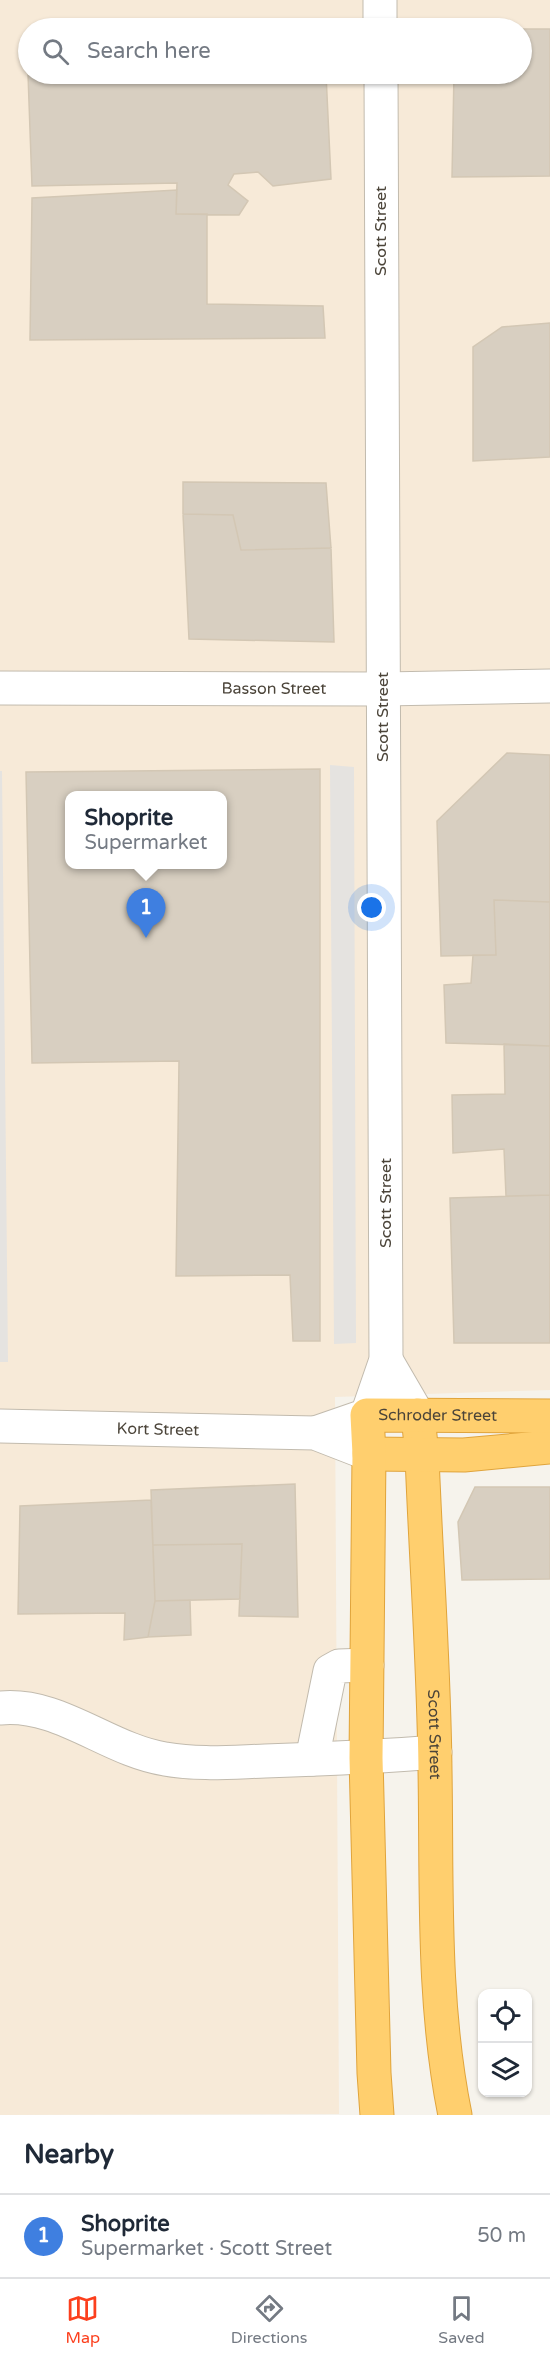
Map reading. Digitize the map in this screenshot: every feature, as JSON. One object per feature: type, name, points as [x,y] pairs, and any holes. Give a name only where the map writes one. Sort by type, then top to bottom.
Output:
[{"type":"highway","name":"Scott Street","points":[[418,1414],[422,1456],[435,1752],[438,1977],[448,2079],[455,2115]]},
{"type":"highway","name":"Schroder Street","points":[[367,1415],[550,1416]]},
{"type":"highway","name":"Scott Street","points":[[367,1415],[369,1455],[366,1758],[377,2115]]},
{"type":"highway","points":[[369,1455],[464,1455],[550,1448]]},
{"type":"street","points":[[380,0],[380,18]]},
{"type":"street","name":"Scott Street","points":[[367,1415],[386,1360],[381,84]]},
{"type":"street","name":"Basson Street","points":[[0,688],[383,689],[550,686]]},
{"type":"street","name":"Scott Street","points":[[386,1360],[418,1414]]},
{"type":"street","name":"Schroder Street","points":[[315,1433],[367,1415]]},
{"type":"street","name":"Kort Street","points":[[0,1426],[315,1433]]},
{"type":"street","points":[[315,1433],[369,1455]]},
{"type":"street","points":[[312,1759],[330,1671],[339,1666],[367,1665]]},
{"type":"street","points":[[0,1708],[18,1707],[46,1714],[138,1752],[162,1759],[192,1763],[366,1758],[435,1752]]},
{"type":"shaded area","points":[[0,0],[550,0],[550,1390],[335,1397],[339,2114],[0,2115]]},
{"type":"shaded area","points":[[330,765],[354,767],[356,1343],[334,1344]]},
{"type":"shaded area","points":[[0,771],[2,771],[8,1362],[0,1362]]},
{"type":"building","points":[[532,29],[550,29],[550,176],[452,177],[454,84],[532,84]]},
{"type":"building","points":[[28,84],[326,84],[331,179],[273,186],[258,172],[234,174],[228,185],[248,201],[239,215],[176,214],[177,183],[32,186]]},
{"type":"building","points":[[177,190],[176,214],[207,214],[207,304],[323,306],[325,338],[30,340],[32,198]]},
{"type":"building","points":[[550,323],[550,457],[473,461],[473,347],[502,327]]},
{"type":"building","points":[[183,482],[326,483],[331,548],[241,550],[233,515],[183,514]]},
{"type":"building","points":[[183,514],[233,515],[241,550],[331,548],[334,642],[189,639]]},
{"type":"building","points":[[507,753],[550,755],[550,902],[494,900],[496,955],[441,956],[437,821]]},
{"type":"building","points":[[320,769],[320,1341],[293,1341],[290,1275],[176,1276],[179,1061],[32,1063],[26,772]]},
{"type":"building","points":[[494,900],[550,902],[550,1046],[446,1043],[444,985],[471,983],[473,955],[496,955]]},
{"type":"building","points":[[504,1044],[550,1046],[550,1195],[506,1196],[504,1149],[453,1153],[452,1095],[505,1094]]},
{"type":"building","points":[[550,1195],[550,1343],[454,1343],[450,1198]]},
{"type":"building","points":[[295,1484],[298,1617],[239,1616],[242,1544],[153,1545],[151,1490]]},
{"type":"building","points":[[475,1487],[550,1487],[550,1579],[462,1580],[458,1522]]},
{"type":"building","points":[[151,1500],[155,1601],[148,1637],[124,1640],[125,1613],[18,1614],[20,1506]]},
{"type":"building","points":[[242,1544],[240,1599],[155,1601],[153,1545]]},
{"type":"building","points":[[190,1600],[191,1635],[148,1637],[155,1601]]},
{"type":"place","name":"Shoprite","points":[[146,938]]}]
